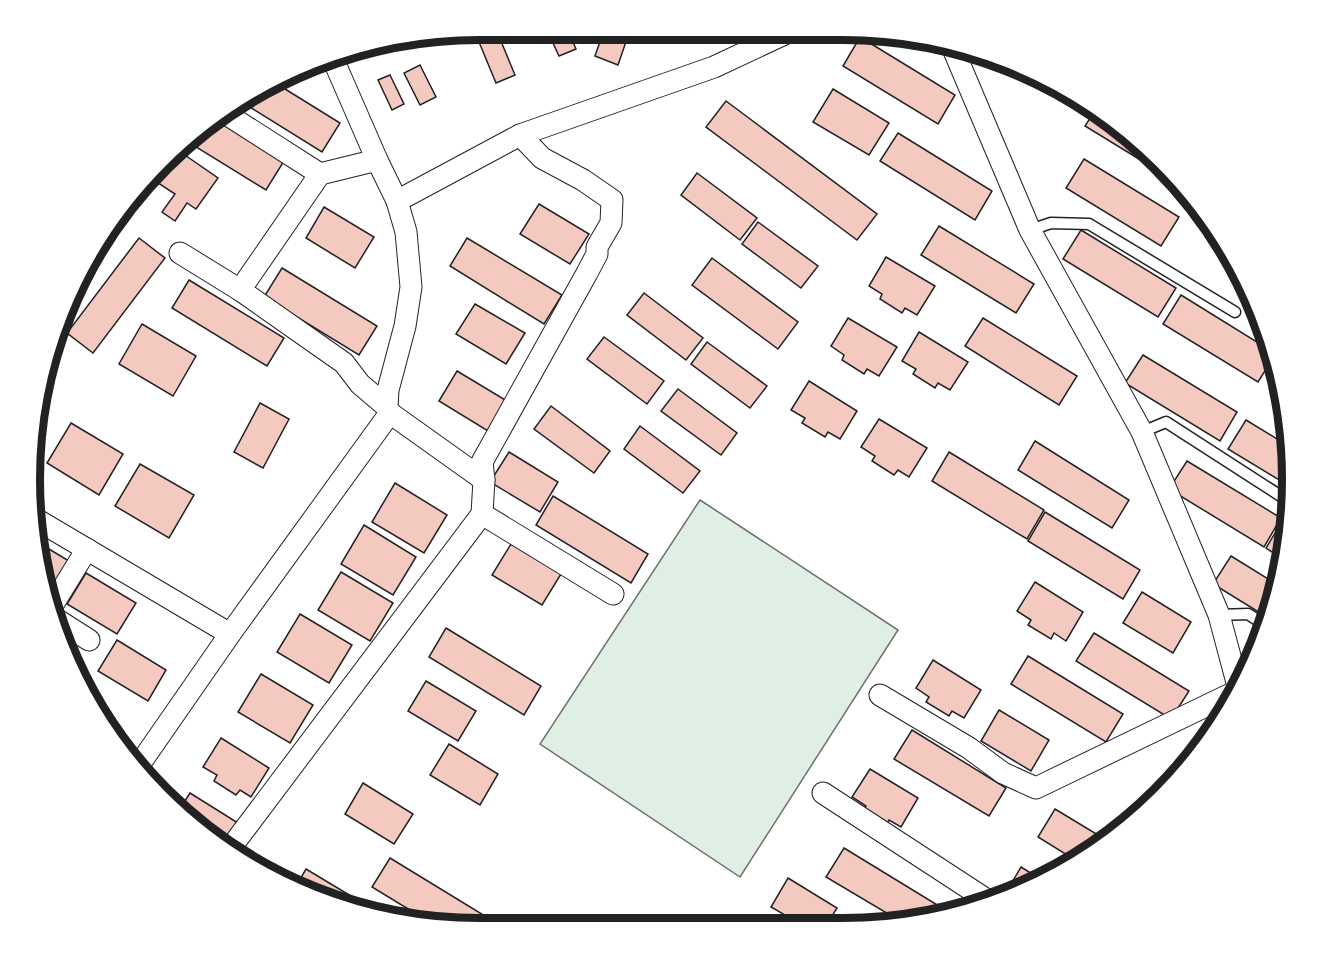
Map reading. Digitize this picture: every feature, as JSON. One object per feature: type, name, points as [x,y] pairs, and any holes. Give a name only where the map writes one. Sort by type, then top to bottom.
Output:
[{"type":"street","points":[[397,201],[520,135],[714,68],[772,40]]},
{"type":"street","points":[[956,55],[1030,230],[1142,432],[1219,615],[1236,677]]},
{"type":"street","points":[[142,761],[389,410],[388,390],[405,326],[411,287],[406,232],[397,201],[336,65]]},
{"type":"street","points":[[231,117],[320,174]]},
{"type":"street","points":[[234,844],[482,514],[484,480],[482,462],[587,273],[597,254],[597,247],[611,223],[612,200],[583,180],[542,158],[520,135]]},
{"type":"street","points":[[240,290],[320,174],[377,160]]},
{"type":"street","points":[[180,253],[240,290],[344,363],[360,384],[389,410],[484,480]]},
{"type":"street","points":[[482,514],[613,594]]},
{"type":"street","points":[[43,523],[230,634]]},
{"type":"street","points":[[57,598],[87,549]]},
{"type":"street","points":[[66,625],[89,640]]},
{"type":"street","points":[[880,696],[969,748],[1003,773],[1036,788],[1225,697]]},
{"type":"street","points":[[823,793],[981,896]]},
{"type":"lane","points":[[1030,230],[1051,223],[1089,224],[1235,312]]},
{"type":"lane","points":[[1142,432],[1166,422],[1282,497]]},
{"type":"lane","points":[[1219,615],[1248,614],[1259,621]]},
{"type":"green space","points":[[700,500],[898,630],[740,877],[540,744]]},
{"type":"building","points":[[500,40],[515,75],[496,83],[479,42]]},
{"type":"building","points":[[552,40],[572,40],[576,49],[559,56]]},
{"type":"building","points":[[601,40],[627,40],[618,65],[595,56]]},
{"type":"building","points":[[858,41],[866,41],[955,95],[938,124],[843,66]]},
{"type":"building","points":[[420,65],[436,97],[420,105],[404,73]]},
{"type":"building","points":[[390,75],[404,104],[392,110],[378,80]]},
{"type":"building","points":[[282,87],[340,123],[322,152],[248,106]]},
{"type":"building","points":[[833,89],[889,123],[869,155],[813,122]]},
{"type":"building","points":[[726,101],[877,214],[857,240],[706,127]]},
{"type":"building","points":[[1091,117],[1133,149],[1152,167],[1085,126]]},
{"type":"building","points":[[222,124],[284,161],[266,190],[194,146]]},
{"type":"building","points":[[898,133],[992,191],[975,220],[880,161]]},
{"type":"building","points":[[184,155],[218,178],[196,209],[187,203],[175,221],[162,212],[175,194],[157,182]]},
{"type":"building","points":[[1084,159],[1179,217],[1161,246],[1066,188]]},
{"type":"building","points":[[697,173],[757,218],[740,240],[681,195]]},
{"type":"building","points":[[539,204],[589,234],[570,264],[520,234]]},
{"type":"building","points":[[324,207],[374,237],[355,268],[306,238]]},
{"type":"building","points":[[758,222],[818,266],[801,288],[742,244]]},
{"type":"building","points":[[939,226],[1034,284],[1016,313],[921,255]]},
{"type":"building","points":[[1081,230],[1176,288],[1158,317],[1063,259]]},
{"type":"building","points":[[139,238],[165,258],[93,353],[67,333]]},
{"type":"building","points":[[467,238],[562,295],[544,324],[450,266]]},
{"type":"building","points":[[886,257],[935,286],[917,315],[905,308],[902,313],[880,299],[882,294],[869,286]]},
{"type":"building","points":[[712,258],[798,322],[778,349],[692,285]]},
{"type":"building","points":[[282,268],[377,326],[359,355],[264,297]]},
{"type":"building","points":[[189,280],[284,338],[267,366],[172,308]]},
{"type":"building","points":[[644,293],[703,338],[686,360],[627,315]]},
{"type":"building","points":[[1181,295],[1261,345],[1268,366],[1258,382],[1163,324]]},
{"type":"building","points":[[475,304],[525,333],[506,364],[456,334]]},
{"type":"building","points":[[848,318],[897,347],[879,376],[867,369],[864,374],[842,360],[844,355],[831,346]]},
{"type":"building","points":[[983,318],[1077,376],[1059,405],[965,346]]},
{"type":"building","points":[[142,324],[196,356],[173,396],[119,364]]},
{"type":"building","points":[[919,332],[968,362],[950,390],[938,383],[935,388],[913,374],[916,369],[902,361]]},
{"type":"building","points":[[604,337],[664,381],[647,404],[587,359]]},
{"type":"building","points":[[707,342],[767,386],[750,408],[691,364]]},
{"type":"building","points":[[1143,355],[1237,412],[1220,441],[1125,383]]},
{"type":"building","points":[[457,371],[507,401],[488,431],[439,401]]},
{"type":"building","points":[[809,381],[857,411],[840,439],[828,432],[825,437],[802,423],[805,418],[791,410]]},
{"type":"building","points":[[678,389],[737,433],[721,455],[661,411]]},
{"type":"building","points":[[260,403],[289,419],[263,468],[234,452]]},
{"type":"building","points":[[551,406],[610,451],[594,473],[534,429]]},
{"type":"building","points":[[879,419],[927,448],[909,477],[898,470],[894,475],[872,461],[875,456],[861,447]]},
{"type":"building","points":[[1246,420],[1281,441],[1282,482],[1228,449]]},
{"type":"building","points":[[71,423],[123,454],[99,495],[47,463]]},
{"type":"building","points":[[640,426],[700,471],[683,493],[624,449]]},
{"type":"building","points":[[1035,441],[1129,500],[1112,528],[1018,470]]},
{"type":"building","points":[[509,452],[558,482],[540,512],[490,482]]},
{"type":"building","points":[[949,452],[1044,510],[1027,539],[932,481]]},
{"type":"building","points":[[1187,461],[1281,518],[1264,547],[1169,489]]},
{"type":"building","points":[[140,464],[194,495],[169,538],[115,506]]},
{"type":"building","points":[[395,483],[447,515],[424,553],[372,522]]},
{"type":"building","points":[[553,496],[648,554],[631,583],[536,525]]},
{"type":"building","points":[[1045,512],[1140,570],[1123,599],[1028,541]]},
{"type":"building","points":[[1280,524],[1276,555],[1266,548]]},
{"type":"building","points":[[364,525],[416,557],[393,595],[341,564]]},
{"type":"building","points":[[511,544],[561,574],[542,605],[492,575]]},
{"type":"building","points":[[46,547],[69,561],[54,587]]},
{"type":"building","points":[[1231,556],[1271,580],[1261,614],[1213,584]]},
{"type":"building","points":[[341,572],[393,603],[370,641],[318,610]]},
{"type":"building","points":[[86,573],[136,603],[117,634],[67,604]]},
{"type":"building","points":[[1035,582],[1083,612],[1066,641],[1054,633],[1051,639],[1028,625],[1031,620],[1017,611]]},
{"type":"building","points":[[1142,592],[1191,622],[1173,653],[1123,623]]},
{"type":"building","points":[[300,614],[352,645],[329,683],[277,652]]},
{"type":"building","points":[[446,628],[541,686],[524,715],[429,657]]},
{"type":"building","points":[[1094,633],[1189,691],[1171,719],[1076,661]]},
{"type":"building","points":[[117,640],[166,670],[148,701],[98,671]]},
{"type":"building","points":[[1028,656],[1123,714],[1106,742],[1011,684]]},
{"type":"building","points":[[933,660],[981,690],[964,718],[952,711],[949,716],[926,702],[929,697],[916,688]]},
{"type":"building","points":[[261,674],[313,705],[290,743],[238,712]]},
{"type":"building","points":[[426,681],[476,711],[458,741],[408,711]]},
{"type":"building","points":[[999,710],[1049,740],[1031,771],[981,741]]},
{"type":"building","points":[[912,730],[1006,788],[989,816],[894,759]]},
{"type":"building","points":[[221,738],[269,768],[251,797],[240,790],[236,795],[214,781],[217,775],[203,767]]},
{"type":"building","points":[[449,744],[498,774],[480,805],[430,775]]},
{"type":"building","points":[[870,769],[918,798],[901,827],[889,820],[886,825],[863,811],[866,806],[852,797]]},
{"type":"building","points":[[363,783],[413,814],[394,844],[345,814]]},
{"type":"building","points":[[190,793],[238,823],[228,839],[183,804]]},
{"type":"building","points":[[1055,809],[1100,836],[1069,856],[1038,837]]},
{"type":"building","points":[[844,848],[939,906],[929,910],[892,916],[826,877]]},
{"type":"building","points":[[390,858],[485,916],[484,918],[451,918],[416,914],[372,887]]},
{"type":"building","points":[[1021,867],[1034,875],[1011,885]]},
{"type":"building","points":[[306,869],[356,899],[338,895],[300,880]]},
{"type":"building","points":[[788,878],[837,908],[831,918],[784,918],[785,915],[771,907]]}]
